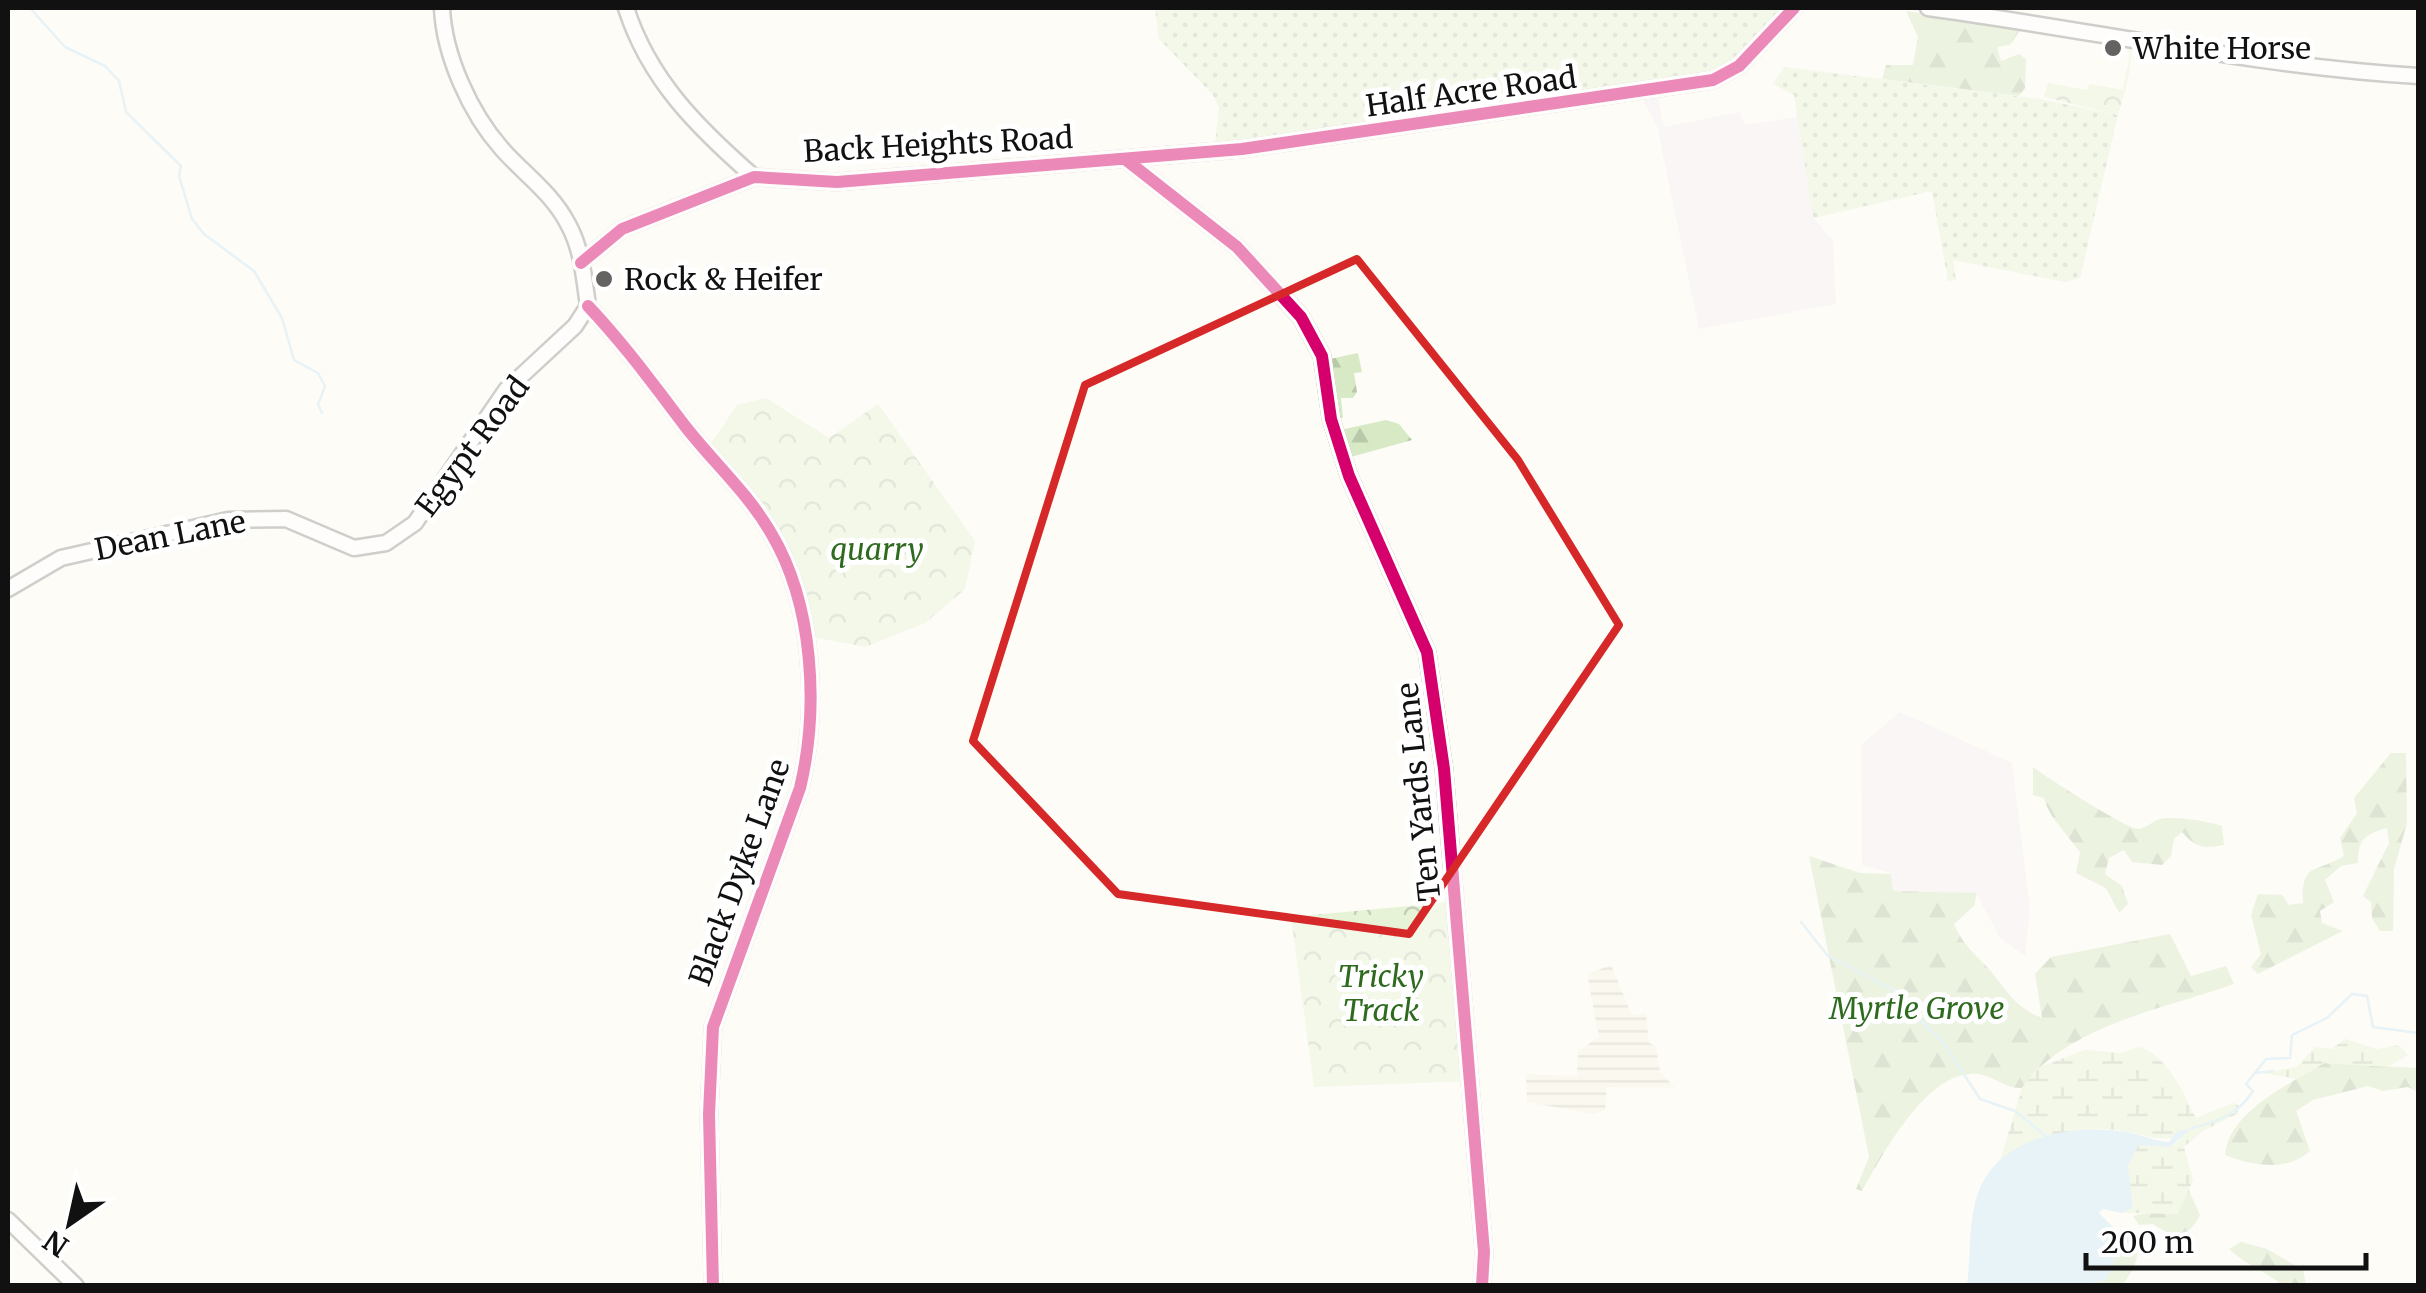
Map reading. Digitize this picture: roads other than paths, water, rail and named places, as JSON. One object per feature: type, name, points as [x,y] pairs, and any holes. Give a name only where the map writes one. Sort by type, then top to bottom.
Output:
[{"type":"street","points":[[442,8],[447,46],[476,108],[501,148],[543,188],[578,243],[588,306]]},
{"type":"street","points":[[581,264],[622,229],[754,177],[708,136],[655,77],[626,8]]},
{"type":"street","name":"Half Acre Road","points":[[1125,159],[1401,128],[1713,80],[1739,66],[1794,8]]},
{"type":"street","points":[[1928,8],[2085,28],[2261,62],[2418,76]]},
{"type":"street","points":[[1154,179],[1163,154]]},
{"type":"street","name":"Back Heights Road","points":[[754,177],[837,182],[1125,159]]},
{"type":"street","name":"Ten Yards Lane","points":[[1125,159],[1257,266],[1314,339],[1325,366],[1331,420],[1344,461],[1427,652],[1444,769],[1484,1252],[1482,1286]]},
{"type":"street","name":"Egypt Road","points":[[337,543],[372,547],[402,535],[506,390],[575,326],[588,306]]},
{"type":"street","name":"Black Dyke Lane","points":[[588,306],[636,358],[773,535],[792,580],[807,661],[809,752],[800,788],[712,1027],[708,1114],[713,1286]]},
{"type":"street","name":"Dean Lane","points":[[8,589],[60,558],[228,520],[286,519],[337,543]]},
{"type":"street","points":[[8,1220],[76,1286]]},
{"type":"water","points":[[2192,1128],[2170,1147],[2138,1145],[2128,1166],[2133,1208],[2122,1213],[2103,1209],[2099,1213],[2122,1236],[2107,1279],[2086,1286],[1967,1285],[1978,1193],[1988,1173],[2003,1158],[2042,1137],[2065,1132],[2110,1130],[2169,1142],[2176,1132]]},
{"type":"waterway","points":[[30,8],[65,47],[105,66],[119,81],[126,112],[181,166],[179,176],[192,219],[204,234],[254,271],[282,318],[294,360],[318,373],[325,386],[318,405],[322,413]]},
{"type":"waterway","points":[[1801,922],[1828,956],[1907,997],[1916,1016],[1943,1042],[1980,1099],[2015,1111],[2047,1137]]},
{"type":"waterway","points":[[2192,1128],[2234,1112],[2253,1091],[2246,1084],[2266,1059],[2290,1058],[2292,1035],[2327,1018],[2352,994],[2367,996],[2373,1027],[2418,1033]]},
{"type":"waterway","points":[[2255,1073],[2273,1071]]},
{"type":"place","name":"White Horse","points":[[2113,48]]},
{"type":"place","name":"Rock & Heifer","points":[[604,279]]},
{"type":"park label","name":"quarry","points":[[877,549]]},
{"type":"park label","name":"Tricky Track","points":[[1381,993]]},
{"type":"park label","name":"Myrtle Grove","points":[[1917,1008]]}]
